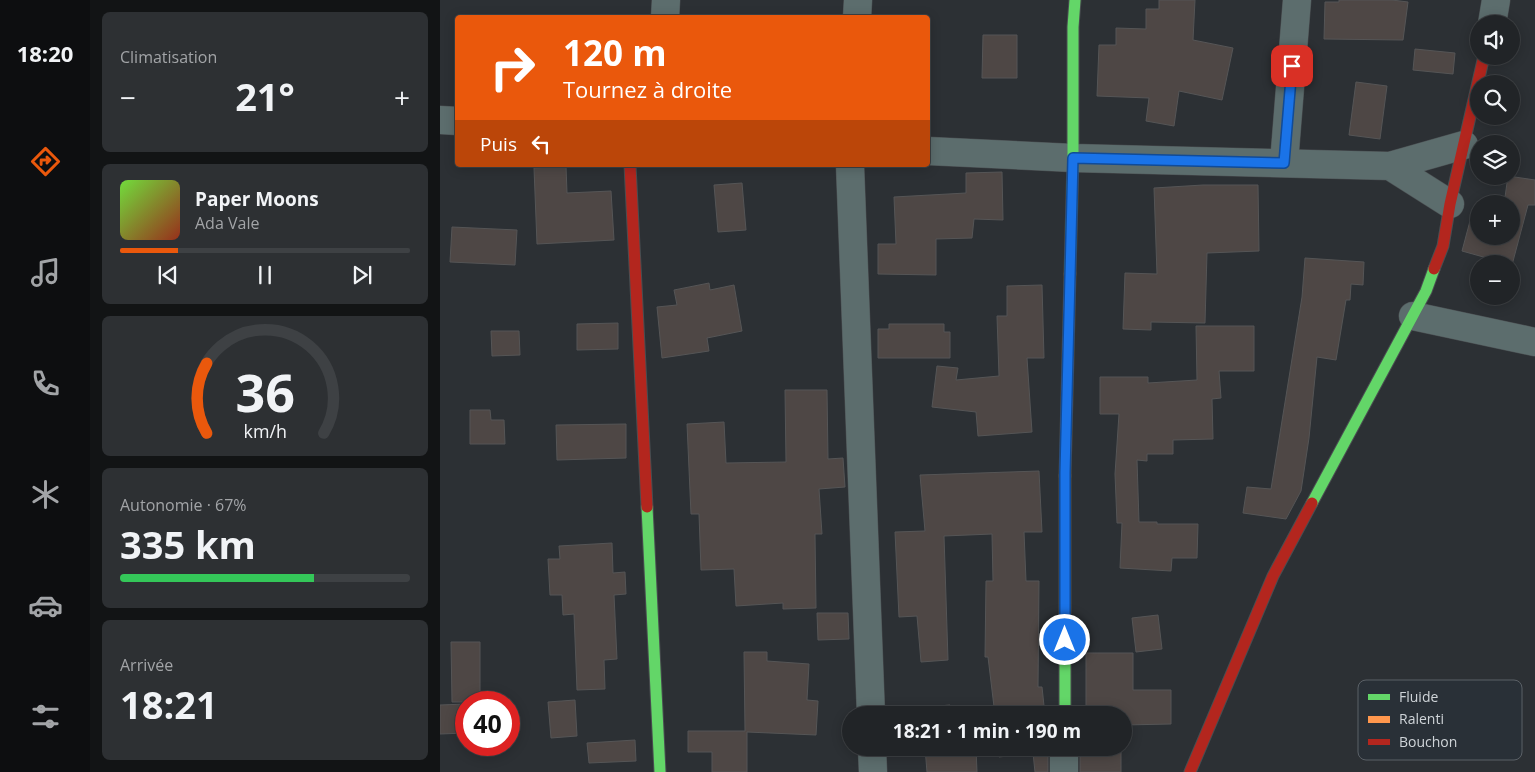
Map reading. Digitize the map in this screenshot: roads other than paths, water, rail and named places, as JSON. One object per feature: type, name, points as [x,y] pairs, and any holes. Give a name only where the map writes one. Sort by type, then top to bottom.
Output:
[{"type":"street","points":[[665,15],[666,0]]},
{"type":"street","points":[[857,15],[858,0]]},
{"type":"street","points":[[1064,706],[1065,473],[1075,0]]},
{"type":"street","points":[[1284,163],[1297,0]]},
{"type":"street","points":[[1494,15],[1496,0]]},
{"type":"street","points":[[1190,772],[1272,576],[1426,291],[1443,246],[1450,204],[1482,65]]},
{"type":"street","points":[[440,120],[455,121]]},
{"type":"street","points":[[930,151],[1073,158],[1390,166],[1464,145]]},
{"type":"street","points":[[1390,166],[1450,204]]},
{"type":"street","points":[[630,167],[660,772]]},
{"type":"street","points":[[850,167],[871,706]]},
{"type":"street","points":[[1413,316],[1535,342]]},
{"type":"street","points":[[872,756],[873,772]]},
{"type":"street","points":[[1064,756],[1064,772]]}]
